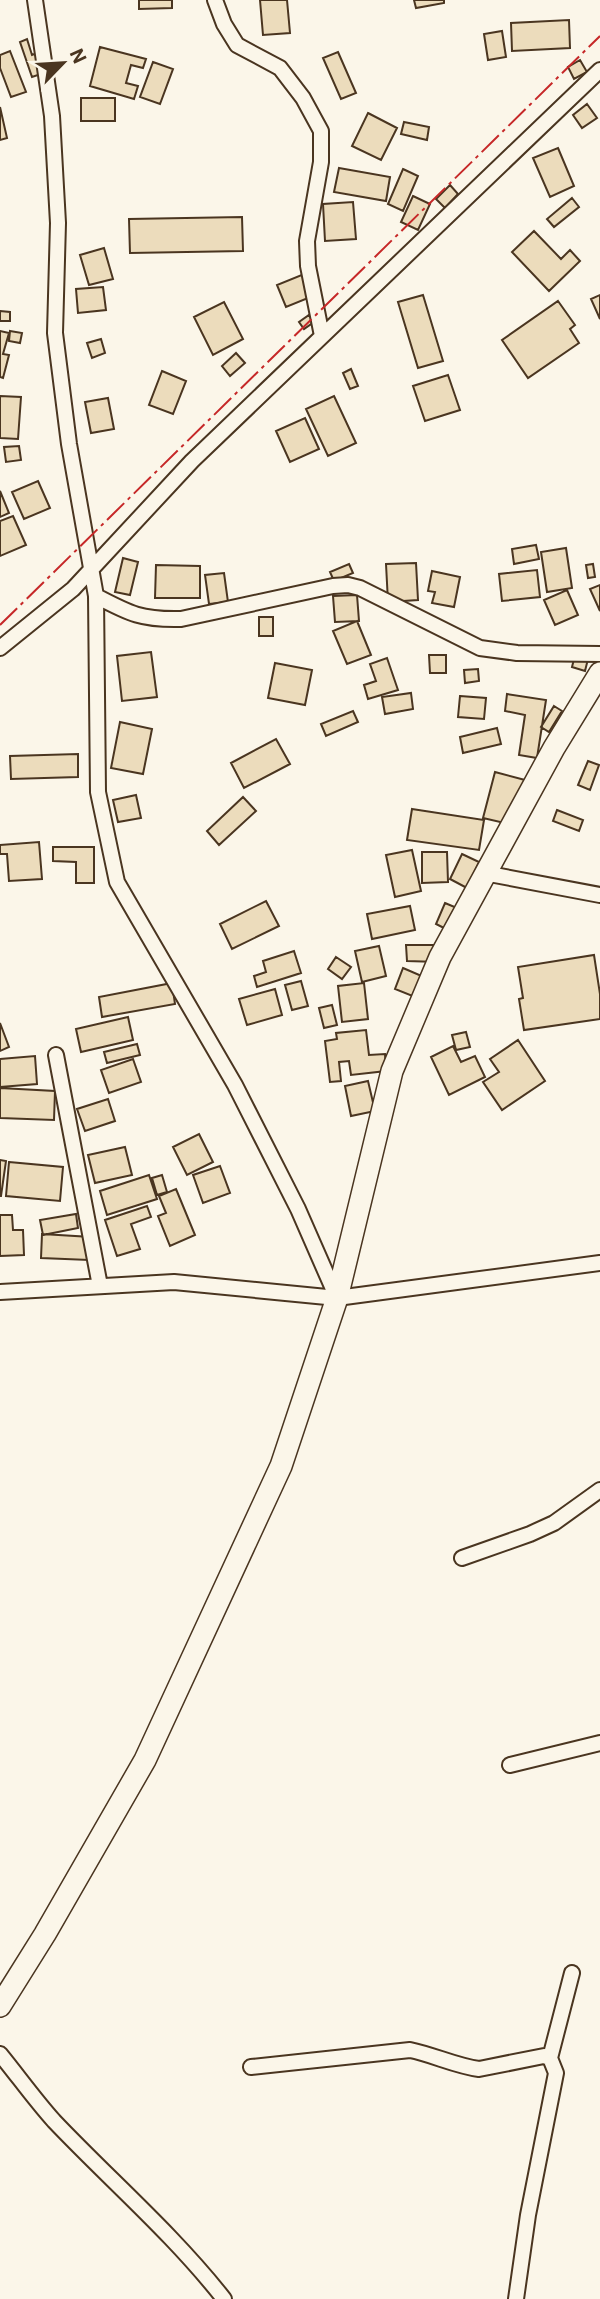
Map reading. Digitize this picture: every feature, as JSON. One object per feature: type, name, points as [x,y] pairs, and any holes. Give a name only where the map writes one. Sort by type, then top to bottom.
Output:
[{"type":"street","points":[[35,0],[53,129],[58,223],[55,333],[69,444],[96,596],[98,792],[117,882],[235,1085],[298,1209],[337,1298]]},
{"type":"street","points":[[215,0],[224,24],[237,45],[280,68],[303,98],[321,131],[321,162],[307,241],[308,266],[322,336]]},
{"type":"street","points":[[0,648],[73,589],[192,461],[600,70]]},
{"type":"street","points":[[96,596],[131,615],[159,620],[181,619],[348,585],[360,588],[480,648],[516,653],[600,654]]},
{"type":"street","points":[[0,2006],[45,1934],[145,1760],[281,1466],[337,1298],[392,1071],[440,957],[554,748],[600,673]]},
{"type":"street","points":[[484,873],[600,895]]},
{"type":"street","points":[[56,1055],[100,1286]]},
{"type":"street","points":[[0,1292],[174,1282],[337,1298],[600,1263]]},
{"type":"street","points":[[462,1558],[554,1523],[600,1490]]},
{"type":"street","points":[[510,1765],[600,1743]]},
{"type":"street","points":[[516,2299],[528,2215],[556,2073],[550,2057],[572,1973]]},
{"type":"street","points":[[251,2067],[410,2050],[479,2068],[550,2057]]},
{"type":"street","points":[[0,2054],[52,2119],[146,2212],[224,2299]]},
{"type":"building","points":[[139,0],[172,0],[172,8],[139,9]]},
{"type":"building","points":[[260,0],[287,0],[290,33],[263,35]]},
{"type":"building","points":[[414,0],[444,0],[444,3],[416,8]]},
{"type":"building","points":[[569,20],[570,48],[512,51],[511,23]]},
{"type":"building","points":[[502,31],[506,57],[488,60],[484,34]]},
{"type":"building","points":[[27,39],[32,55],[45,50],[53,70],[32,77],[20,42]]},
{"type":"building","points":[[100,47],[146,59],[143,68],[131,65],[126,83],[138,86],[134,99],[90,86]]},
{"type":"building","points":[[10,51],[26,92],[11,97],[0,68],[0,55]]},
{"type":"building","points":[[338,52],[356,93],[341,99],[323,58]]},
{"type":"building","points":[[580,60],[587,72],[574,79],[568,67]]},
{"type":"building","points":[[153,62],[173,69],[160,104],[140,97]]},
{"type":"building","points":[[81,98],[115,98],[115,121],[81,121]]},
{"type":"building","points":[[587,104],[597,118],[582,128],[573,115]]},
{"type":"building","points":[[0,107],[7,138],[0,140]]},
{"type":"building","points":[[368,113],[397,128],[381,160],[352,146]]},
{"type":"building","points":[[404,122],[429,127],[427,140],[401,134]]},
{"type":"building","points":[[558,148],[574,186],[550,197],[533,158]]},
{"type":"building","points":[[339,168],[390,177],[386,201],[334,192]]},
{"type":"building","points":[[403,169],[418,176],[403,211],[388,204]]},
{"type":"building","points":[[450,185],[458,194],[445,208],[436,199]]},
{"type":"building","points":[[413,196],[430,204],[418,230],[401,222]]},
{"type":"building","points":[[572,198],[579,207],[554,227],[547,219]]},
{"type":"building","points":[[353,202],[356,239],[325,241],[323,204]]},
{"type":"building","points":[[242,217],[243,251],[130,253],[129,219]]},
{"type":"building","points":[[534,231],[561,259],[570,250],[580,261],[549,291],[512,252]]},
{"type":"building","points":[[104,248],[113,279],[89,285],[80,255]]},
{"type":"building","points":[[309,272],[318,294],[286,307],[277,285]]},
{"type":"building","points":[[103,287],[106,310],[78,313],[76,289]]},
{"type":"building","points":[[423,295],[443,361],[418,368],[398,302]]},
{"type":"building","points":[[600,295],[600,319],[591,299]]},
{"type":"building","points":[[558,301],[575,325],[570,329],[579,343],[528,378],[502,340]]},
{"type":"building","points":[[224,302],[243,339],[213,355],[194,317]]},
{"type":"building","points":[[0,311],[10,312],[10,321],[0,321]]},
{"type":"building","points":[[309,315],[314,322],[304,329],[299,322]]},
{"type":"building","points":[[0,331],[9,333],[3,354],[9,355],[3,378],[0,377]]},
{"type":"building","points":[[10,331],[22,333],[20,343],[9,341]]},
{"type":"building","points":[[101,339],[105,353],[92,358],[87,343]]},
{"type":"building","points":[[236,353],[245,363],[230,376],[222,366]]},
{"type":"building","points":[[351,369],[358,386],[350,389],[343,373]]},
{"type":"building","points":[[162,371],[186,381],[173,414],[149,405]]},
{"type":"building","points":[[448,375],[460,410],[425,421],[413,386]]},
{"type":"building","points":[[0,396],[21,397],[18,439],[0,438]]},
{"type":"building","points":[[334,396],[356,443],[328,456],[306,409]]},
{"type":"building","points":[[108,398],[114,429],[91,433],[85,402]]},
{"type":"building","points":[[305,418],[319,449],[290,462],[276,431]]},
{"type":"building","points":[[19,446],[21,460],[6,462],[4,447]]},
{"type":"building","points":[[38,481],[50,508],[24,519],[12,492]]},
{"type":"building","points":[[0,491],[9,513],[0,517]]},
{"type":"building","points":[[13,516],[26,545],[0,556],[0,521]]},
{"type":"building","points":[[536,545],[539,559],[514,564],[512,549]]},
{"type":"building","points":[[566,548],[572,588],[547,592],[541,552]]},
{"type":"building","points":[[123,558],[138,562],[130,595],[115,592]]},
{"type":"building","points":[[416,563],[418,600],[388,602],[386,564]]},
{"type":"building","points":[[349,564],[353,573],[334,581],[330,572]]},
{"type":"building","points":[[593,564],[595,577],[588,578],[586,565]]},
{"type":"building","points":[[156,565],[200,566],[200,598],[155,598]]},
{"type":"building","points":[[537,570],[540,597],[502,601],[499,574]]},
{"type":"building","points":[[432,571],[460,577],[454,607],[432,603],[435,592],[428,591]]},
{"type":"building","points":[[224,573],[228,602],[209,604],[205,575]]},
{"type":"building","points":[[600,585],[600,611],[590,589]]},
{"type":"building","points":[[567,590],[578,615],[555,625],[544,600]]},
{"type":"building","points":[[357,595],[359,621],[335,622],[333,596]]},
{"type":"building","points":[[259,617],[273,617],[273,636],[259,636]]},
{"type":"building","points":[[357,621],[371,655],[347,664],[333,631]]},
{"type":"building","points":[[151,652],[157,697],[122,701],[117,656]]},
{"type":"building","points":[[429,655],[446,655],[446,673],[430,673]]},
{"type":"building","points":[[575,655],[588,659],[585,671],[572,667]]},
{"type":"building","points":[[387,658],[398,690],[368,699],[364,685],[376,681],[370,664]]},
{"type":"building","points":[[275,663],[312,670],[305,705],[268,698]]},
{"type":"building","points":[[478,669],[479,681],[465,683],[464,670]]},
{"type":"building","points":[[411,693],[413,709],[385,714],[382,697]]},
{"type":"building","points":[[507,694],[546,700],[537,758],[519,755],[525,715],[505,711]]},
{"type":"building","points":[[460,696],[486,698],[484,719],[458,717]]},
{"type":"building","points":[[554,706],[562,711],[549,732],[541,727]]},
{"type":"building","points":[[353,711],[358,722],[326,736],[321,724]]},
{"type":"building","points":[[120,722],[152,729],[143,774],[111,768]]},
{"type":"building","points":[[497,728],[501,744],[463,753],[460,737]]},
{"type":"building","points":[[276,739],[290,764],[244,788],[231,763]]},
{"type":"building","points":[[78,754],[78,777],[11,779],[10,756]]},
{"type":"building","points":[[588,761],[599,765],[590,790],[578,785]]},
{"type":"building","points":[[495,772],[525,780],[513,825],[483,818]]},
{"type":"building","points":[[136,795],[141,818],[118,822],[113,800]]},
{"type":"building","points":[[243,797],[256,811],[219,845],[207,831]]},
{"type":"building","points":[[412,809],[484,820],[479,850],[407,840]]},
{"type":"building","points":[[557,810],[583,820],[579,831],[553,821]]},
{"type":"building","points":[[39,842],[42,879],[9,881],[7,854],[0,854],[0,845]]},
{"type":"building","points":[[53,847],[94,847],[94,883],[76,883],[76,862],[53,861]]},
{"type":"building","points":[[412,850],[421,891],[395,897],[386,855]]},
{"type":"building","points":[[422,852],[447,852],[448,882],[422,883]]},
{"type":"building","points":[[462,854],[479,862],[467,888],[450,879]]},
{"type":"building","points":[[266,901],[279,926],[232,949],[220,924]]},
{"type":"building","points":[[445,903],[457,908],[448,930],[436,924]]},
{"type":"building","points":[[410,906],[415,930],[372,939],[367,914]]},
{"type":"building","points":[[406,945],[438,945],[438,962],[407,961]]},
{"type":"building","points":[[379,946],[386,976],[362,982],[355,951]]},
{"type":"building","points":[[294,951],[301,973],[257,987],[254,976],[266,972],[263,961]]},
{"type":"building","points":[[594,955],[600,994],[600,1019],[524,1030],[518,967]]},
{"type":"building","points":[[336,957],[351,967],[342,979],[328,969]]},
{"type":"building","points":[[403,968],[424,977],[415,997],[395,989]]},
{"type":"building","points":[[301,981],[308,1006],[292,1010],[285,985]]},
{"type":"building","points":[[172,983],[175,1004],[102,1017],[99,997]]},
{"type":"building","points":[[364,983],[368,1019],[342,1022],[338,986]]},
{"type":"building","points":[[275,989],[282,1015],[247,1025],[239,999]]},
{"type":"building","points":[[332,1005],[337,1025],[324,1028],[319,1008]]},
{"type":"building","points":[[128,1017],[133,1040],[81,1052],[76,1029]]},
{"type":"building","points":[[0,1023],[9,1047],[0,1051]]},
{"type":"building","points":[[366,1030],[369,1055],[385,1054],[386,1071],[351,1075],[349,1061],[339,1062],[341,1081],[330,1082],[325,1041],[337,1039],[336,1033]]},
{"type":"building","points":[[466,1032],[470,1047],[456,1050],[452,1035]]},
{"type":"building","points":[[518,1040],[545,1081],[502,1110],[483,1082],[499,1072],[490,1059]]},
{"type":"building","points":[[137,1044],[140,1055],[107,1063],[104,1052]]},
{"type":"building","points":[[453,1046],[461,1062],[475,1056],[485,1077],[449,1095],[431,1057]]},
{"type":"building","points":[[35,1056],[37,1084],[0,1087],[0,1059]]},
{"type":"building","points":[[133,1059],[141,1082],[109,1093],[101,1070]]},
{"type":"building","points":[[368,1081],[375,1111],[351,1116],[345,1086]]},
{"type":"building","points":[[0,1088],[55,1091],[54,1120],[0,1118]]},
{"type":"building","points":[[108,1099],[115,1121],[85,1131],[77,1109]]},
{"type":"building","points":[[199,1134],[213,1162],[187,1175],[173,1147]]},
{"type":"building","points":[[125,1147],[132,1175],[95,1183],[88,1155]]},
{"type":"building","points":[[0,1160],[6,1161],[1,1196],[0,1196]]},
{"type":"building","points":[[9,1162],[63,1167],[60,1201],[6,1196]]},
{"type":"building","points":[[220,1166],[230,1193],[203,1203],[193,1175]]},
{"type":"building","points":[[149,1175],[157,1199],[107,1215],[100,1191]]},
{"type":"building","points":[[162,1175],[167,1192],[157,1195],[152,1178]]},
{"type":"building","points":[[176,1189],[195,1235],[170,1246],[158,1216],[166,1213],[159,1196]]},
{"type":"building","points":[[147,1206],[151,1217],[131,1224],[140,1249],[117,1256],[105,1220]]},
{"type":"building","points":[[76,1214],[78,1228],[43,1235],[40,1220]]},
{"type":"building","points":[[0,1215],[12,1215],[13,1230],[23,1230],[24,1255],[0,1256]]},
{"type":"building","points":[[42,1234],[91,1237],[89,1260],[41,1258]]},
{"type":"power","points":[[0,625],[600,36]]}]
